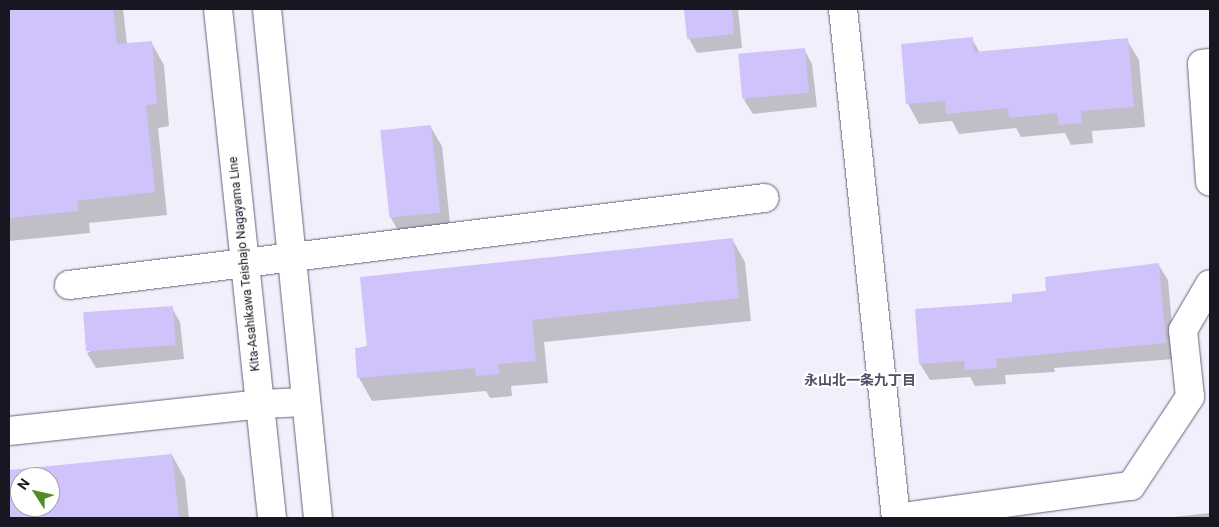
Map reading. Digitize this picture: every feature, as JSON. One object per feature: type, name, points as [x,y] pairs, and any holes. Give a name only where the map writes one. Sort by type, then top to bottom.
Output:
[{"type":"main road","name":"Kita-Asahikawa Teishajo Nagayama Line","points":[[218,9],[272,518]]},
{"type":"main road","points":[[267,9],[318,518]]},
{"type":"main road","points":[[843,9],[896,518],[1132,486],[1190,397],[1183,330],[1210,284]]},
{"type":"main road","points":[[1210,63],[1202,64],[1210,182]]},
{"type":"main road","points":[[69,285],[291,255],[765,198]]},
{"type":"main road","points":[[9,431],[260,404],[306,402]]},
{"type":"building","points":[[9,9],[113,9],[117,44],[152,41],[157,104],[146,105],[155,192],[77,201],[78,211],[9,218]]},
{"type":"building","points":[[684,9],[732,9],[734,34],[687,39]]},
{"type":"building","points":[[973,37],[974,52],[1128,38],[1134,107],[1081,111],[1082,123],[1059,125],[1057,113],[1009,118],[1008,108],[946,114],[945,101],[906,104],[901,44]]},
{"type":"building","points":[[805,48],[809,93],[742,99],[738,54]]},
{"type":"building","points":[[431,125],[440,213],[389,218],[380,130]]},
{"type":"building","points":[[733,238],[739,298],[532,320],[536,361],[498,364],[499,374],[476,376],[475,368],[357,378],[355,348],[367,347],[360,277]]},
{"type":"building","points":[[1159,263],[1166,343],[996,359],[997,368],[965,370],[964,361],[919,364],[915,309],[1012,302],[1012,294],[1046,291],[1045,277]]},
{"type":"building","points":[[173,306],[176,345],[86,351],[83,312]]},
{"type":"building","points":[[172,454],[179,518],[9,518],[9,470],[10,517],[60,517],[60,467],[40,467]]},
{"type":"district","name":"永山北一条九丁目","points":[[860,380]]}]
